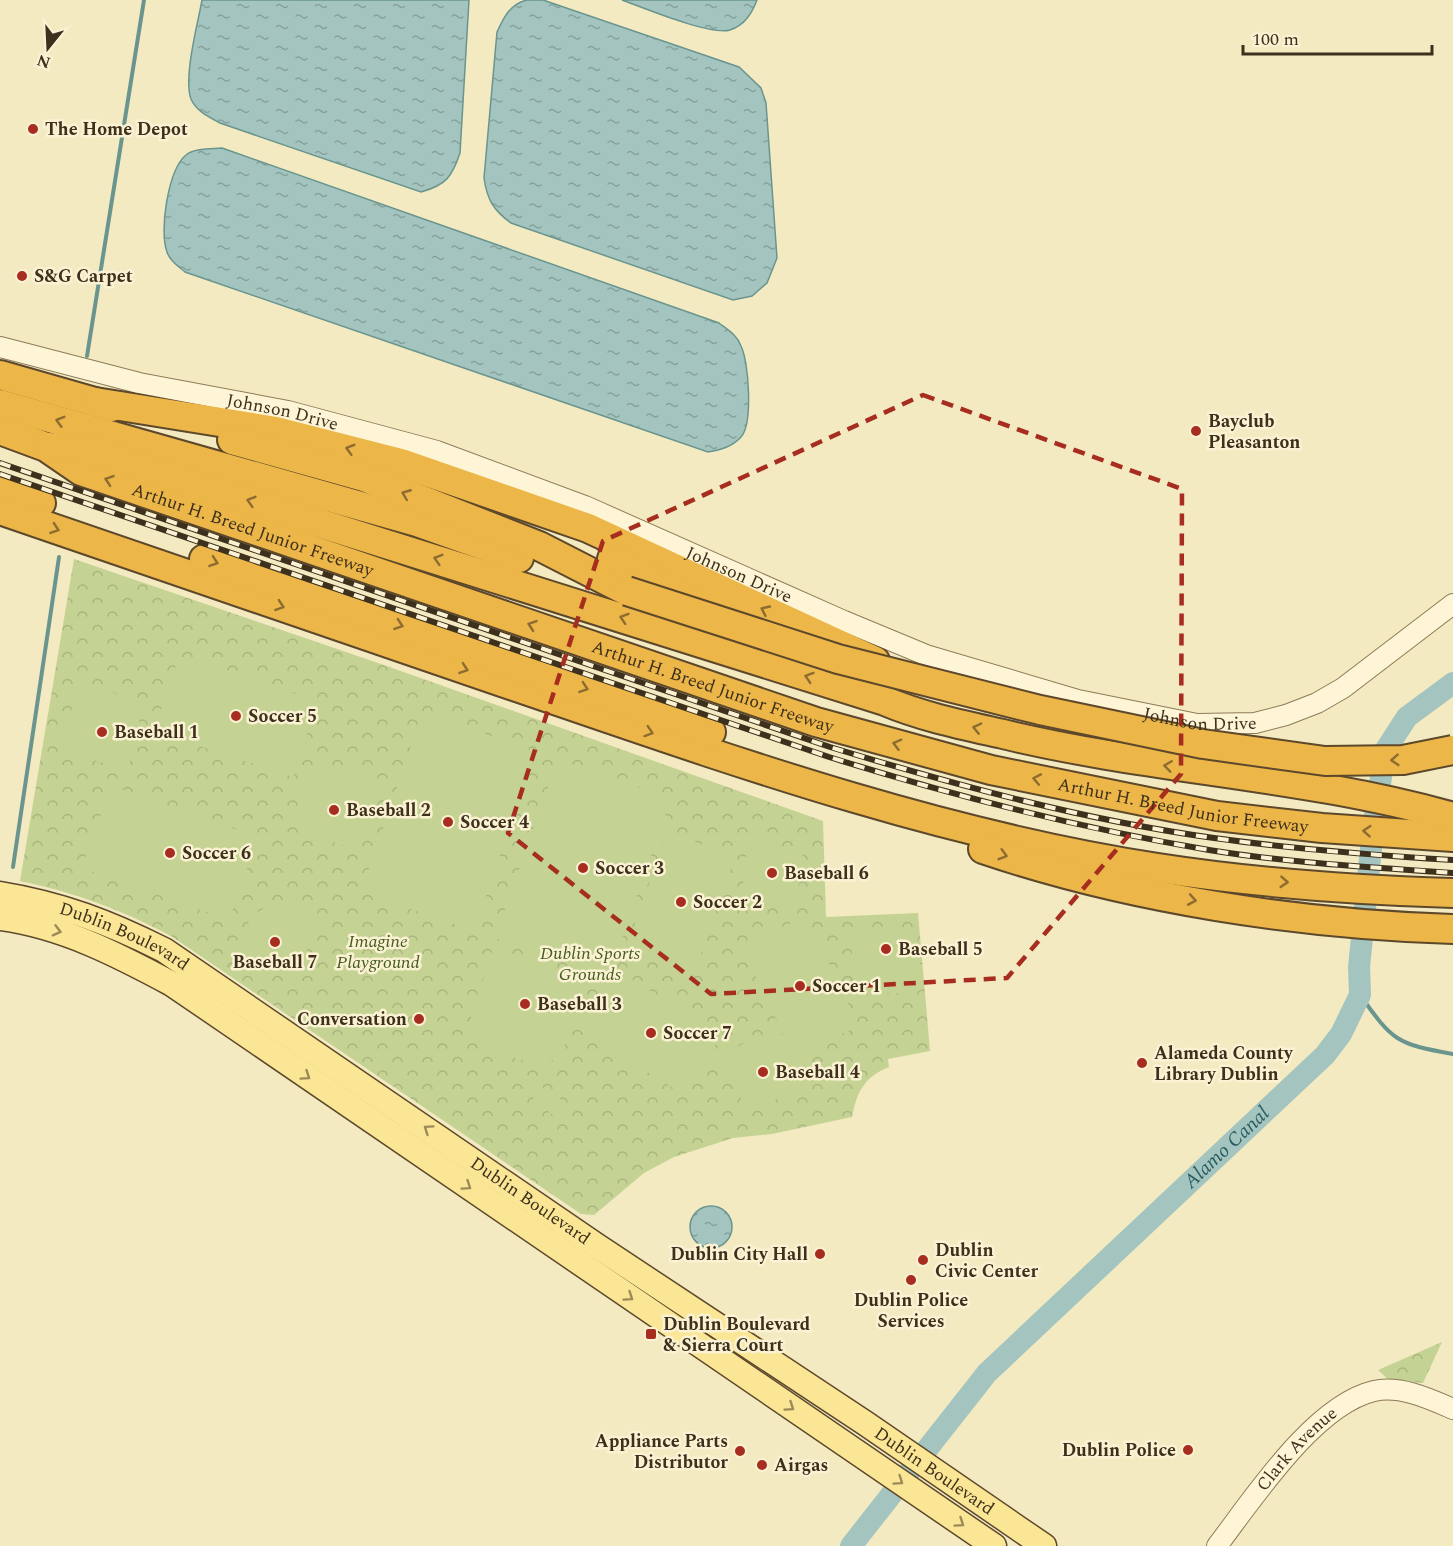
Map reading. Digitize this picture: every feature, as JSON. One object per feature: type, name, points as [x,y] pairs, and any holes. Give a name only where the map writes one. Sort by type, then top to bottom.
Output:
[{"type":"highway","points":[[0,375],[363,477],[536,555],[627,591],[849,662],[1040,710],[1203,744],[1325,761],[1403,760],[1453,750]]},
{"type":"highway","points":[[96,402],[276,431],[401,463],[588,528],[885,665],[996,707],[1047,722],[1453,799]]},
{"type":"highway","points":[[0,404],[536,555]]},
{"type":"highway","name":"Arthur H. Breed Junior Freeway","points":[[0,430],[46,447],[81,471],[816,722],[1002,772],[1217,816],[1322,828],[1453,837]]},
{"type":"highway","points":[[46,447],[87,450],[889,697]]},
{"type":"highway","points":[[0,489],[776,754],[932,804],[1078,838],[1206,862],[1244,879]]},
{"type":"highway","points":[[525,508],[684,598],[889,697],[916,714],[1111,758],[1361,794],[1453,817]]},
{"type":"highway","points":[[0,510],[637,728],[871,803],[1076,853],[1158,868],[1244,879],[1408,892],[1453,893]]},
{"type":"highway","points":[[871,803],[885,814],[934,833],[1085,878],[1191,900],[1418,934],[1453,929]]},
{"type":"highway","points":[[1418,934],[1453,951]]},
{"type":"main road","name":"Dublin Boulevard","points":[[0,894],[52,904],[114,925],[164,950],[597,1246],[1044,1546]]},
{"type":"main road","name":"Dublin Boulevard","points":[[0,918],[71,935],[111,952],[172,984],[994,1546]]},
{"type":"main road","points":[[199,1002],[214,996],[277,1039],[289,1034]]},
{"type":"street","name":"Johnson Drive","points":[[0,347],[139,383],[288,411],[437,451],[585,506],[854,626],[936,658],[1078,700],[1197,724],[1227,726],[1254,723],[1286,716],[1317,703],[1343,688],[1453,604]]},
{"type":"street","name":"Clark Avenue","points":[[1217,1546],[1307,1434],[1344,1403],[1375,1391],[1403,1392],[1433,1400],[1453,1409]]},
{"type":"highlighted area","points":[[923,395],[1182,489],[1181,774],[1007,978],[711,994],[508,833],[603,541]]},
{"type":"green space","name":"Dublin Sports Grounds","points":[[74,559],[381,664],[823,821],[826,917],[918,913],[930,1051],[888,1059],[889,1067],[873,1076],[863,1086],[856,1100],[852,1117],[772,1134],[733,1138],[674,1157],[644,1173],[594,1215],[581,1214],[171,936],[97,903],[20,881]]},
{"type":"green space","name":"Soccer 5","points":[[179,656],[318,701],[293,777],[154,731]]},
{"type":"green space","name":"Baseball 1","points":[[79,688],[107,689],[133,704],[140,724],[127,771],[66,751],[61,741]]},
{"type":"green space","name":"Soccer 4","points":[[423,712],[536,752],[474,931],[361,892]]},
{"type":"green space","name":"Soccer 3","points":[[558,759],[671,799],[608,978],[495,938]]},
{"type":"green space","name":"Baseball 2","points":[[327,767],[349,770],[378,788],[360,843],[350,848],[296,829],[300,786],[313,773]]},
{"type":"green space","name":"Soccer 6","points":[[111,786],[258,837],[229,920],[82,868]]},
{"type":"green space","name":"Soccer 2","points":[[667,832],[735,856],[695,971],[627,947]]},
{"type":"green space","name":"Baseball 6","points":[[754,836],[802,853],[807,864],[788,911],[759,900],[744,886],[743,866]]},
{"type":"green space","name":"Baseball 7","points":[[274,904],[287,904],[318,920],[300,970],[290,975],[237,959],[247,925],[257,913]]},
{"type":"green space","name":"Soccer 1","points":[[806,916],[859,1026],[794,1056],[803,1088],[755,1108],[744,1105],[720,1057],[756,1039],[771,1041],[792,1053],[741,946]]},
{"type":"green space","name":"Baseball 5","points":[[908,927],[917,934],[922,990],[890,994],[869,990],[861,985],[855,976],[852,964],[854,930]]},
{"type":"green space","name":"Baseball 3","points":[[492,952],[537,959],[548,965],[565,983],[574,1006],[572,1031],[548,1069],[479,1046],[469,1024]]},
{"type":"green space","name":"Soccer 7","points":[[618,971],[722,1034],[685,1095],[580,1031]]},
{"type":"green space","points":[[541,1086],[570,1106],[560,1120],[532,1100]]},
{"type":"green space","points":[[1442,1342],[1423,1383],[1389,1380],[1378,1370]]},
{"type":"water","points":[[202,0],[469,0],[460,153],[451,174],[437,186],[421,192],[220,123],[203,113],[191,99],[189,90],[192,50]]},
{"type":"water","points":[[527,0],[543,0],[739,67],[761,88],[766,103],[777,258],[767,283],[752,296],[733,300],[511,223],[495,209],[489,198],[484,178],[497,32],[512,8]]},
{"type":"water","points":[[622,0],[757,0],[744,22],[730,30],[721,31],[677,20]]},
{"type":"water","points":[[222,148],[719,323],[737,339],[744,354],[748,393],[745,430],[741,437],[726,448],[708,452],[185,272],[170,258],[165,242],[165,216],[170,187],[174,174],[186,155],[198,150]]},
{"type":"water","points":[[711,1206],[719,1207],[726,1212],[731,1219],[731,1235],[726,1242],[719,1247],[711,1248],[703,1247],[696,1242],[691,1235],[690,1227],[691,1219],[696,1212],[703,1207]]},
{"type":"waterway","points":[[87,356],[144,0]]},
{"type":"waterway","points":[[13,867],[59,557]]},
{"type":"waterway","name":"Alamo Canal","points":[[851,1546],[987,1373],[1325,1055],[1341,1034],[1360,995],[1359,967],[1373,829],[1385,751],[1407,717],[1453,683]]},
{"type":"waterway","points":[[1360,995],[1380,1022],[1398,1038],[1419,1047],[1453,1054]]},
{"type":"railway","points":[[0,463],[830,747],[972,788],[1116,822],[1214,838],[1333,851],[1453,860]]},
{"type":"railway","points":[[0,474],[829,757],[923,785],[1112,832],[1209,850],[1361,867],[1453,873]]},
{"type":"place","name":"The Home Depot","points":[[33,129]]},
{"type":"place","name":"S&G Carpet","points":[[22,276]]},
{"type":"place","name":"Bayclub Pleasanton","points":[[1196,431]]},
{"type":"place","name":"Soccer 5","points":[[236,716]]},
{"type":"place","name":"Baseball 1","points":[[102,732]]},
{"type":"place","name":"Baseball 2","points":[[334,810]]},
{"type":"place","name":"Soccer 4","points":[[448,822]]},
{"type":"place","name":"Soccer 6","points":[[170,853]]},
{"type":"place","name":"Soccer 3","points":[[583,868]]},
{"type":"place","name":"Baseball 6","points":[[772,873]]},
{"type":"place","name":"Soccer 2","points":[[681,902]]},
{"type":"place","name":"Baseball 7","points":[[275,942]]},
{"type":"place","name":"Baseball 5","points":[[886,949]]},
{"type":"place","name":"Soccer 1","points":[[800,986]]},
{"type":"place","name":"Baseball 3","points":[[525,1004]]},
{"type":"place","name":"Conversation","points":[[419,1019]]},
{"type":"place","name":"Soccer 7","points":[[651,1033]]},
{"type":"place","name":"Alameda County Library Dublin","points":[[1142,1063]]},
{"type":"place","name":"Baseball 4","points":[[763,1072]]},
{"type":"place","name":"Dublin City Hall","points":[[820,1254]]},
{"type":"place","name":"Dublin Civic Center","points":[[923,1260]]},
{"type":"place","name":"Dublin Police Services","points":[[911,1280]]},
{"type":"place","name":"Dublin Boulevard & Sierra Court","points":[[651,1334]]},
{"type":"place","name":"Dublin Police","points":[[1188,1450]]},
{"type":"place","name":"Appliance Parts Distributor","points":[[740,1451]]},
{"type":"place","name":"Airgas","points":[[762,1465]]},
{"type":"park label","name":"Imagine Playground","points":[[378,951]]}]
